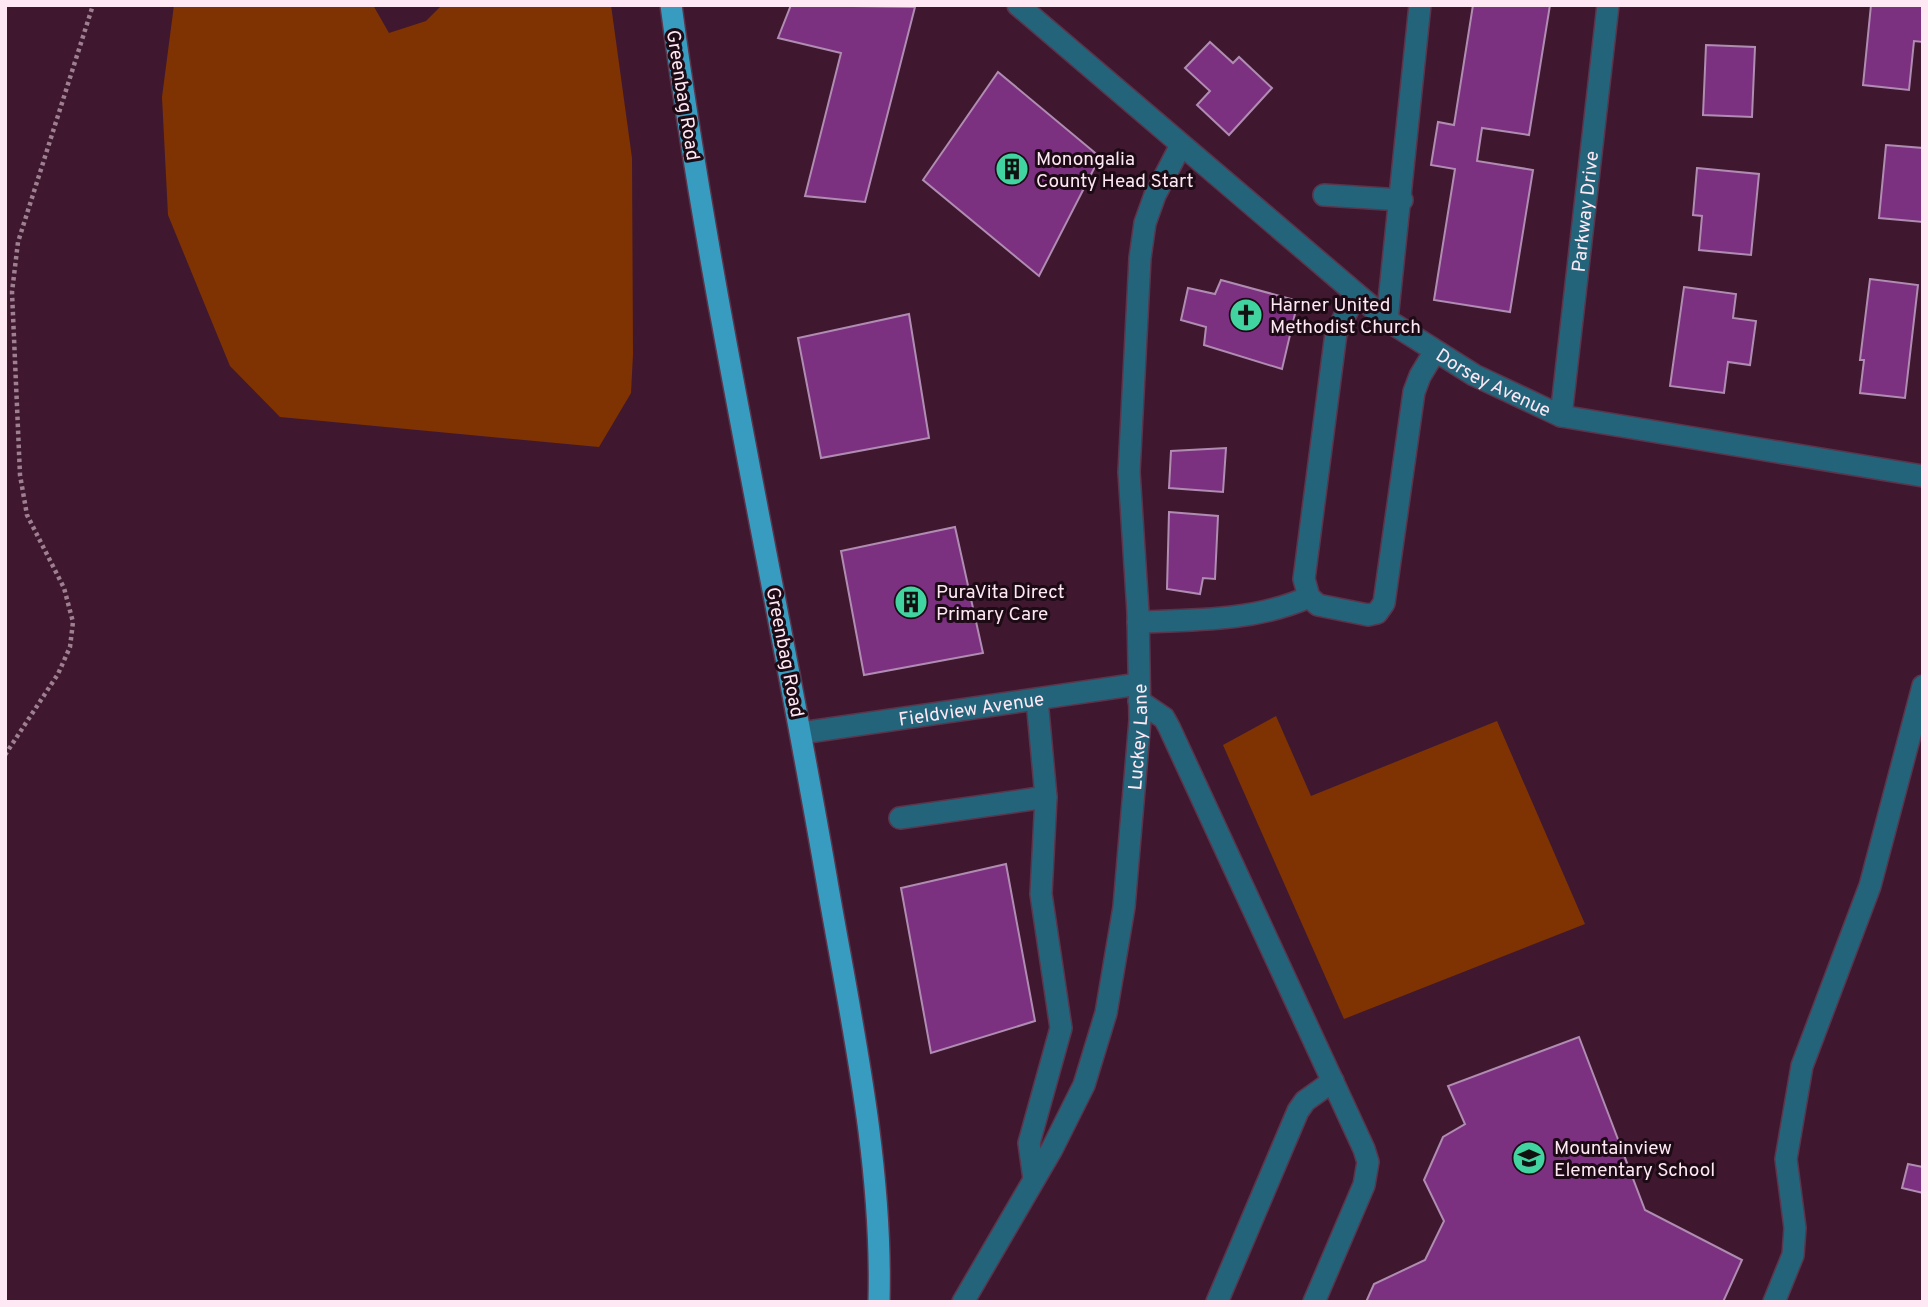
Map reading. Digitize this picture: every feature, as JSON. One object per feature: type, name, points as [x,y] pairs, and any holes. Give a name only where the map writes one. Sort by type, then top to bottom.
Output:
[{"type":"main road","name":"Greenbag Road","points":[[671,5],[701,201],[801,733],[866,1109],[881,1238],[879,1302]]},
{"type":"street","name":"Dorsey Avenue","points":[[1018,5],[1387,320],[1474,375],[1561,416],[1923,476]]},
{"type":"street","points":[[1387,320],[1402,200],[1420,5]]},
{"type":"street","name":"Parkway Drive","points":[[1561,416],[1608,5]]},
{"type":"street","name":"Luckey Lane","points":[[963,1302],[1034,1179],[1084,1085],[1106,1013],[1125,907],[1139,693],[1138,622],[1129,472],[1140,258],[1145,223],[1155,195],[1181,145]]},
{"type":"street","points":[[1324,195],[1402,200]]},
{"type":"street","points":[[1356,294],[1336,333],[1304,579],[1309,597],[1318,605],[1367,615],[1377,613],[1384,603],[1414,393],[1420,376],[1435,351]]},
{"type":"street","points":[[1138,622],[1208,620],[1278,611],[1309,597]]},
{"type":"street","points":[[1774,1302],[1793,1255],[1795,1228],[1786,1159],[1802,1066],[1870,886],[1923,686]]},
{"type":"street","name":"Fieldview Avenue","points":[[801,733],[1037,700],[1139,693]]},
{"type":"street","points":[[1139,693],[1164,718],[1364,1149],[1367,1175],[1314,1302]]},
{"type":"street","points":[[1034,1179],[1029,1143],[1062,1028],[1041,894],[1046,797],[1037,700]]},
{"type":"street","points":[[900,818],[1046,797]]},
{"type":"street","points":[[1217,1302],[1298,1111],[1314,1093],[1333,1081]]},
{"type":"path","points":[[5,755],[58,674],[70,647],[73,622],[64,588],[27,515],[20,475],[12,292],[18,242],[25,217],[93,5]]},
{"type":"shaded area","points":[[174,5],[373,5],[389,33],[426,21],[442,5],[611,5],[632,158],[633,354],[631,393],[599,447],[280,417],[230,366],[168,215],[162,97]]},
{"type":"shaded area","points":[[1276,716],[1311,796],[1497,721],[1585,924],[1344,1019],[1223,745]]},
{"type":"building","points":[[791,5],[915,7],[865,202],[805,196],[841,53],[778,38]]},
{"type":"building","points":[[1473,5],[1550,5],[1529,135],[1482,128],[1477,161],[1533,170],[1510,312],[1434,300],[1455,169],[1431,165],[1438,122],[1454,125]]},
{"type":"building","points":[[1871,5],[1923,5],[1923,42],[1914,41],[1909,90],[1863,85]]},
{"type":"building","points":[[1210,42],[1233,63],[1239,57],[1272,88],[1229,135],[1197,105],[1210,91],[1185,68]]},
{"type":"building","points":[[1706,45],[1755,47],[1752,117],[1703,115]]},
{"type":"building","name":"Monongalia County Head Start","points":[[998,72],[1100,157],[1039,276],[923,180]]},
{"type":"building","points":[[1886,145],[1923,148],[1923,222],[1879,218]]},
{"type":"building","points":[[1697,168],[1759,174],[1751,255],[1699,250],[1702,216],[1693,215]]},
{"type":"building","points":[[1870,279],[1918,285],[1905,398],[1860,393],[1864,360],[1860,360]]},
{"type":"building","points":[[1221,280],[1298,301],[1282,369],[1204,345],[1206,327],[1181,320],[1188,288],[1215,294]]},
{"type":"building","points":[[1684,287],[1736,294],[1733,318],[1756,321],[1750,365],[1728,362],[1724,393],[1670,386]]},
{"type":"building","points":[[909,314],[929,438],[821,458],[798,338]]},
{"type":"building","points":[[1226,448],[1223,492],[1169,488],[1171,451]]},
{"type":"building","points":[[1169,512],[1218,516],[1215,579],[1203,578],[1200,594],[1167,589]]},
{"type":"building","name":"PuraVita Direct Primary Care","points":[[955,527],[983,653],[864,675],[841,551]]},
{"type":"building","points":[[1006,864],[1035,1021],[931,1053],[901,888]]},
{"type":"building","name":"Mountainview Elementary School","points":[[1579,1037],[1645,1210],[1742,1260],[1723,1302],[1366,1302],[1374,1284],[1425,1260],[1444,1221],[1424,1180],[1443,1137],[1465,1124],[1448,1086]]},
{"type":"building","points":[[1908,1164],[1923,1167],[1923,1193],[1902,1188]]},
{"type":"place","name":"Monongalia County Head Start","points":[[1012,169]]},
{"type":"place","name":"Harner United Methodist Church","points":[[1246,315]]},
{"type":"place","name":"PuraVita Direct Primary Care","points":[[911,602]]},
{"type":"place","name":"Mountainview Elementary School","points":[[1529,1158]]}]
